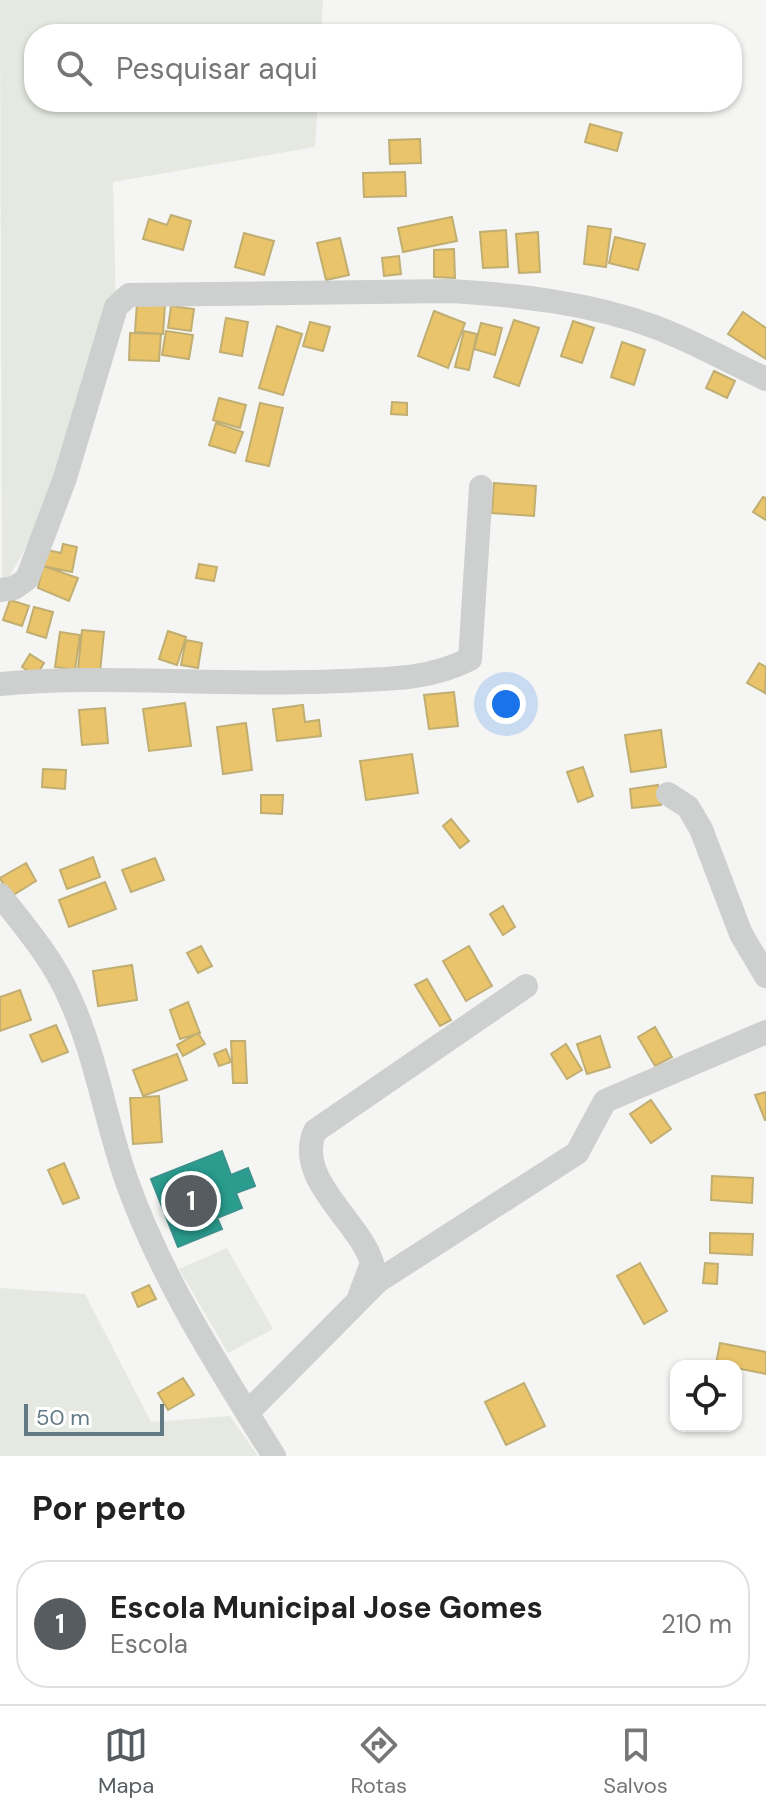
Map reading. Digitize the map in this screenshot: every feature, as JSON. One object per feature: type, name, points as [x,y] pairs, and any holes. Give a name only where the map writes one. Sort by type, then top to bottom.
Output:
[{"type":"street","points":[[0,590],[14,588],[27,579],[65,478],[116,307],[129,295],[435,291],[503,294],[601,311],[642,323],[766,379]]},
{"type":"street","points":[[0,684],[139,679],[209,685],[304,683],[403,678],[445,671],[470,659],[481,487]]},
{"type":"street","points":[[668,794],[688,807],[701,829],[741,934],[766,976]]},
{"type":"street","points":[[0,895],[42,949],[70,998],[88,1044],[125,1177],[160,1263],[274,1456]]},
{"type":"street","points":[[359,1297],[372,1263],[312,1166],[309,1144],[315,1131],[526,986]]},
{"type":"street","points":[[247,1413],[378,1281],[577,1153],[605,1101],[766,1032]]},
{"type":"shaded area","points":[[0,0],[323,0],[322,24],[24,24],[24,112],[317,112],[315,147],[113,182],[116,307],[65,478],[2,590]]},
{"type":"shaded area","points":[[227,1248],[273,1329],[228,1353],[179,1269]]},
{"type":"shaded area","points":[[0,1288],[85,1294],[151,1422],[230,1416],[258,1456],[0,1456]]},
{"type":"building: Moradias","points":[[590,124],[622,133],[617,151],[585,142]]},
{"type":"building: Moradias","points":[[420,139],[421,163],[390,164],[389,140]]},
{"type":"building: Moradias","points":[[405,172],[406,196],[364,197],[363,173]]},
{"type":"building: Moradias","points":[[171,215],[191,221],[183,250],[143,239],[149,219],[167,225]]},
{"type":"building: Moradias","points":[[452,217],[457,241],[403,252],[398,228]]},
{"type":"building: Moradias","points":[[588,226],[611,229],[606,267],[584,264]]},
{"type":"building: Moradias","points":[[506,230],[508,267],[483,268],[480,232]]},
{"type":"building: Moradias","points":[[538,232],[540,272],[519,273],[516,234]]},
{"type":"building: Moradias","points":[[244,233],[274,241],[264,275],[235,267]]},
{"type":"building: Moradias","points":[[615,237],[645,244],[638,270],[609,263]]},
{"type":"building: Moradias","points":[[340,238],[349,275],[326,280],[317,243]]},
{"type":"building: Moradias","points":[[454,249],[455,278],[434,277],[434,250]]},
{"type":"building: Moradias","points":[[399,256],[401,274],[384,276],[382,258]]},
{"type":"building: Moradias","points":[[137,302],[165,304],[163,334],[135,332]]},
{"type":"building: Moradias","points":[[171,306],[194,309],[191,331],[168,328]]},
{"type":"building: Moradias","points":[[434,311],[465,323],[448,368],[418,356]]},
{"type":"building: Moradias","points":[[743,312],[766,328],[766,359],[728,334]]},
{"type":"building: Moradias","points":[[226,318],[248,322],[242,356],[220,352]]},
{"type":"building: Moradias","points":[[514,320],[539,328],[519,386],[494,377]]},
{"type":"building: Moradias","points":[[573,321],[594,328],[582,363],[561,356]]},
{"type":"building: Moradias","points":[[310,322],[330,327],[323,351],[303,346]]},
{"type":"building: Moradias","points":[[481,323],[502,328],[495,355],[474,349]]},
{"type":"building: Moradias","points":[[277,326],[302,334],[283,395],[259,388]]},
{"type":"building: Moradias","points":[[166,331],[193,335],[189,359],[162,355]]},
{"type":"building: Moradias","points":[[464,331],[477,334],[469,370],[455,367]]},
{"type":"building: Moradias","points":[[130,333],[161,334],[159,361],[129,360]]},
{"type":"building: Moradias","points":[[622,342],[645,350],[634,385],[611,377]]},
{"type":"building: Moradias","points":[[714,371],[735,381],[727,398],[706,388]]},
{"type":"building: Moradias","points":[[219,398],[246,405],[240,428],[213,420]]},
{"type":"building: Moradias","points":[[392,402],[407,403],[407,415],[391,414]]},
{"type":"building: Moradias","points":[[260,403],[283,408],[269,466],[246,461]]},
{"type":"building: Moradias","points":[[216,423],[243,432],[235,453],[209,445]]},
{"type":"building: Moradias","points":[[494,483],[536,486],[534,516],[492,513]]},
{"type":"building: Moradias","points":[[763,497],[766,498],[766,520],[753,512]]},
{"type":"building: Moradias","points":[[63,544],[77,547],[72,572],[43,566],[47,550],[61,553]]},
{"type":"building: Moradias","points":[[199,564],[217,567],[214,581],[196,578]]},
{"type":"building: Moradias","points":[[43,566],[78,578],[69,601],[38,588]]},
{"type":"building: Moradias","points":[[10,600],[29,606],[22,626],[3,620]]},
{"type":"building: Moradias","points":[[34,607],[53,612],[46,638],[27,632]]},
{"type":"building: Moradias","points":[[82,630],[104,632],[100,672],[78,669]]},
{"type":"building: Moradias","points":[[168,631],[186,637],[177,665],[159,659]]},
{"type":"building: Moradias","points":[[60,632],[80,635],[75,670],[55,667]]},
{"type":"building: Moradias","points":[[186,640],[202,643],[198,668],[181,665]]},
{"type":"building: Moradias","points":[[30,654],[44,663],[36,676],[22,667]]},
{"type":"building: Moradias","points":[[759,663],[766,667],[765,693],[747,683]]},
{"type":"building: Moradias","points":[[454,692],[458,726],[429,729],[424,695]]},
{"type":"building: Moradias","points":[[185,703],[191,746],[149,751],[143,709]]},
{"type":"building: Moradias","points":[[303,705],[305,722],[319,720],[321,736],[277,741],[273,709]]},
{"type":"building: Moradias","points":[[105,708],[108,743],[82,745],[79,710]]},
{"type":"building: Moradias","points":[[246,723],[252,770],[223,774],[217,727]]},
{"type":"building: Moradias","points":[[661,730],[666,767],[631,772],[625,735]]},
{"type":"building: Moradias","points":[[412,754],[418,793],[366,800],[360,761]]},
{"type":"building: Moradias","points":[[583,767],[593,796],[578,802],[567,772]]},
{"type":"building: Moradias","points":[[43,769],[66,770],[65,789],[42,787]]},
{"type":"building: Moradias","points":[[658,785],[661,805],[632,808],[630,789]]},
{"type":"building: Moradias","points":[[261,795],[283,795],[282,814],[261,813]]},
{"type":"building: Moradias","points":[[451,819],[469,841],[460,848],[443,826]]},
{"type":"building: Moradias","points":[[93,857],[100,877],[67,889],[60,870]]},
{"type":"building: Moradias","points":[[155,858],[164,880],[131,892],[122,870]]},
{"type":"building: Moradias","points":[[26,863],[36,881],[10,897],[0,878]]},
{"type":"building: Moradias","points":[[105,882],[116,909],[69,927],[59,900]]},
{"type":"building: Moradias","points":[[503,906],[515,927],[503,935],[490,914]]},
{"type":"building: Moradias","points":[[201,946],[212,966],[198,973],[187,953]]},
{"type":"building: Moradias","points":[[469,946],[492,986],[466,1001],[443,961]]},
{"type":"building: Moradias","points":[[132,965],[137,1000],[98,1006],[93,971]]},
{"type":"building: Moradias","points":[[427,979],[451,1020],[440,1026],[415,985]]},
{"type":"building: Moradias","points":[[20,990],[31,1020],[0,1031],[0,997]]},
{"type":"building: Moradias","points":[[188,1002],[200,1033],[180,1039],[170,1010]]},
{"type":"building: Moradias","points":[[56,1025],[68,1052],[42,1062],[30,1035]]},
{"type":"building: Moradias","points":[[655,1027],[672,1057],[655,1066],[638,1037]]},
{"type":"building: Moradias","points":[[198,1033],[205,1044],[183,1056],[177,1045]]},
{"type":"building: Moradias","points":[[600,1036],[610,1067],[587,1074],[577,1044]]},
{"type":"building: Moradias","points":[[231,1041],[245,1041],[247,1083],[233,1083]]},
{"type":"building: Moradias","points":[[566,1044],[582,1070],[567,1079],[551,1054]]},
{"type":"building: Moradias","points":[[226,1049],[231,1062],[219,1066],[214,1054]]},
{"type":"building: Moradias","points":[[177,1054],[187,1080],[143,1096],[133,1070]]},
{"type":"building: Moradias","points":[[766,1092],[766,1120],[765,1120],[755,1095]]},
{"type":"building: Moradias","points":[[159,1096],[162,1142],[133,1144],[130,1098]]},
{"type":"building: Moradias","points":[[651,1100],[671,1129],[651,1143],[630,1114]]},
{"type":"building: Moradias","points":[[64,1163],[79,1198],[63,1204],[48,1170]]},
{"type":"building: Moradias","points":[[712,1176],[753,1178],[752,1203],[711,1200]]},
{"type":"building: Moradias","points":[[710,1233],[753,1234],[752,1255],[710,1253]]},
{"type":"building: Moradias","points":[[640,1263],[667,1311],[644,1324],[617,1276]]},
{"type":"building: Moradias","points":[[705,1263],[718,1264],[717,1284],[703,1283]]},
{"type":"building: Moradias","points":[[149,1285],[156,1299],[138,1307],[132,1293]]},
{"type":"building: Moradias","points":[[720,1343],[766,1352],[766,1374],[742,1369],[742,1360],[717,1360]]},
{"type":"building: Moradias","points":[[183,1378],[194,1395],[168,1410],[158,1393]]},
{"type":"building: Moradias","points":[[524,1383],[545,1426],[506,1445],[485,1402]]},
{"type":"building: Escolas","points":[[222,1151],[231,1175],[248,1168],[255,1186],[236,1193],[242,1208],[217,1218],[222,1229],[178,1247],[151,1179]]},
{"type":"place","name":"Escola Municipal Jose Gomes","points":[[191,1201]]}]
